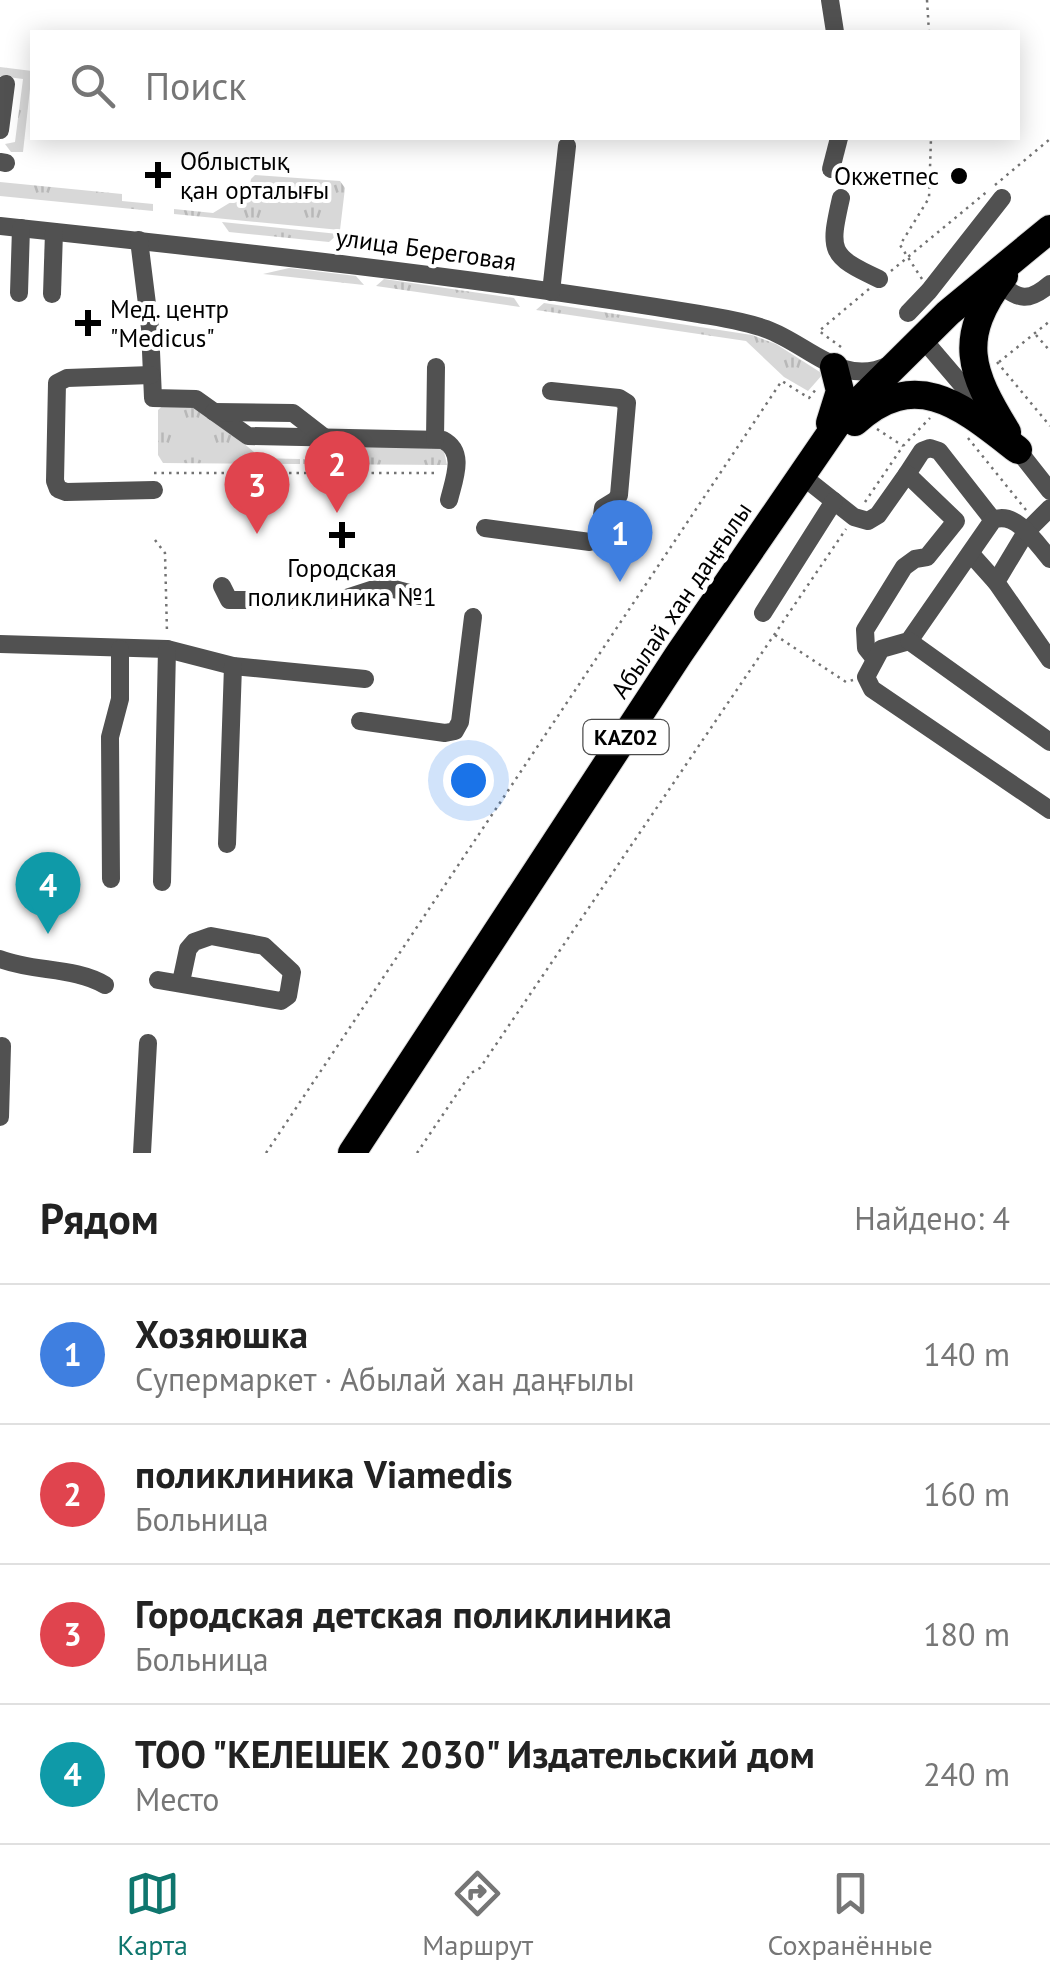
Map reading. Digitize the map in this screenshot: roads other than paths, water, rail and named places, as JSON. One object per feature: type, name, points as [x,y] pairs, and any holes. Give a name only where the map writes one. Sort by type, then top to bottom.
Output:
[{"type":"highway","name":"Абылай хан даңғылы","points":[[352,1153],[679,654],[839,421],[922,335],[994,281],[1040,237]]},
{"type":"highway","points":[[994,281],[975,333],[975,370],[983,394],[1018,450]]},
{"type":"highway","points":[[806,468],[839,398],[840,382],[833,368]]},
{"type":"highway","points":[[806,468],[874,406],[898,397],[939,396],[968,411],[1018,450]]},
{"type":"street","points":[[830,0],[835,30]]},
{"type":"street","points":[[0,130],[6,84]]},
{"type":"street","points":[[832,169],[838,140]]},
{"type":"street","points":[[551,292],[567,146]]},
{"type":"street","points":[[842,198],[832,238],[835,247],[843,260],[880,280]]},
{"type":"street","points":[[1002,198],[930,291],[922,335],[1050,491]]},
{"type":"street","name":"улица Береговая","points":[[0,226],[382,266],[739,321],[787,337],[833,368]]},
{"type":"street","points":[[19,292],[21,228]]},
{"type":"street","points":[[52,294],[54,232]]},
{"type":"street","points":[[139,240],[150,328],[153,398],[192,398],[244,435],[448,442],[456,451],[450,500]]},
{"type":"street","points":[[994,281],[1029,299],[1050,284]]},
{"type":"street","points":[[833,368],[867,373],[898,360]]},
{"type":"street","points":[[436,367],[436,439]]},
{"type":"street","points":[[152,376],[67,378],[57,382],[55,482],[58,489],[66,492],[154,482]]},
{"type":"street","points":[[485,528],[590,542],[599,537],[603,508],[619,495],[628,403],[619,398],[551,391]]},
{"type":"street","points":[[806,468],[834,501],[854,517],[860,521],[874,519],[922,452],[930,448],[939,451],[989,526]]},
{"type":"street","points":[[907,474],[956,520],[989,526]]},
{"type":"street","points":[[763,613],[834,501]]},
{"type":"street","points":[[996,582],[1031,527],[1050,508]]},
{"type":"street","points":[[1050,559],[1031,527],[999,517],[909,640],[887,645],[874,658],[866,677],[872,689],[1050,810]]},
{"type":"street","points":[[926,558],[956,520]]},
{"type":"street","points":[[971,554],[996,582],[1050,660]]},
{"type":"street","points":[[874,658],[866,648],[865,630],[904,568],[915,559],[926,558],[956,576]]},
{"type":"street","points":[[222,586],[229,600],[340,600],[383,586],[420,596]]},
{"type":"street","points":[[360,721],[445,734],[455,730],[460,722],[472,617]]},
{"type":"street","points":[[909,640],[1050,742]]},
{"type":"street","points":[[0,644],[167,650],[233,666],[365,679]]},
{"type":"street","points":[[111,879],[110,737],[120,699],[120,649]]},
{"type":"street","points":[[162,882],[167,650]]},
{"type":"street","points":[[226,844],[233,666]]},
{"type":"street","points":[[158,980],[282,1000],[288,996],[292,972],[264,946],[211,936],[194,942],[188,949],[181,982]]},
{"type":"street","points":[[0,959],[20,967],[84,976],[106,985]]},
{"type":"street","points":[[142,1153],[148,1042]]},
{"type":"street","points":[[0,1117],[2,1046]]},
{"type":"place","name":"Облыстық қан орталығы","points":[[158,175]]},
{"type":"place","name":"Окжетпес","points":[[959,176]]},
{"type":"place","name":"Мед. центр \"Medicus\"","points":[[88,323]]},
{"type":"place","name":"поликлиника Viamedis","points":[[337,513]]},
{"type":"place","name":"Городская детская поликлиника","points":[[257,534]]},
{"type":"place","name":"Городская поликлиника №1","points":[[342,535]]},
{"type":"place","name":"Хозяюшка","points":[[620,582]]},
{"type":"place","name":"ТОО \"КЕЛЕШЕК 2030\" Издательский дом","points":[[48,934]]}]
